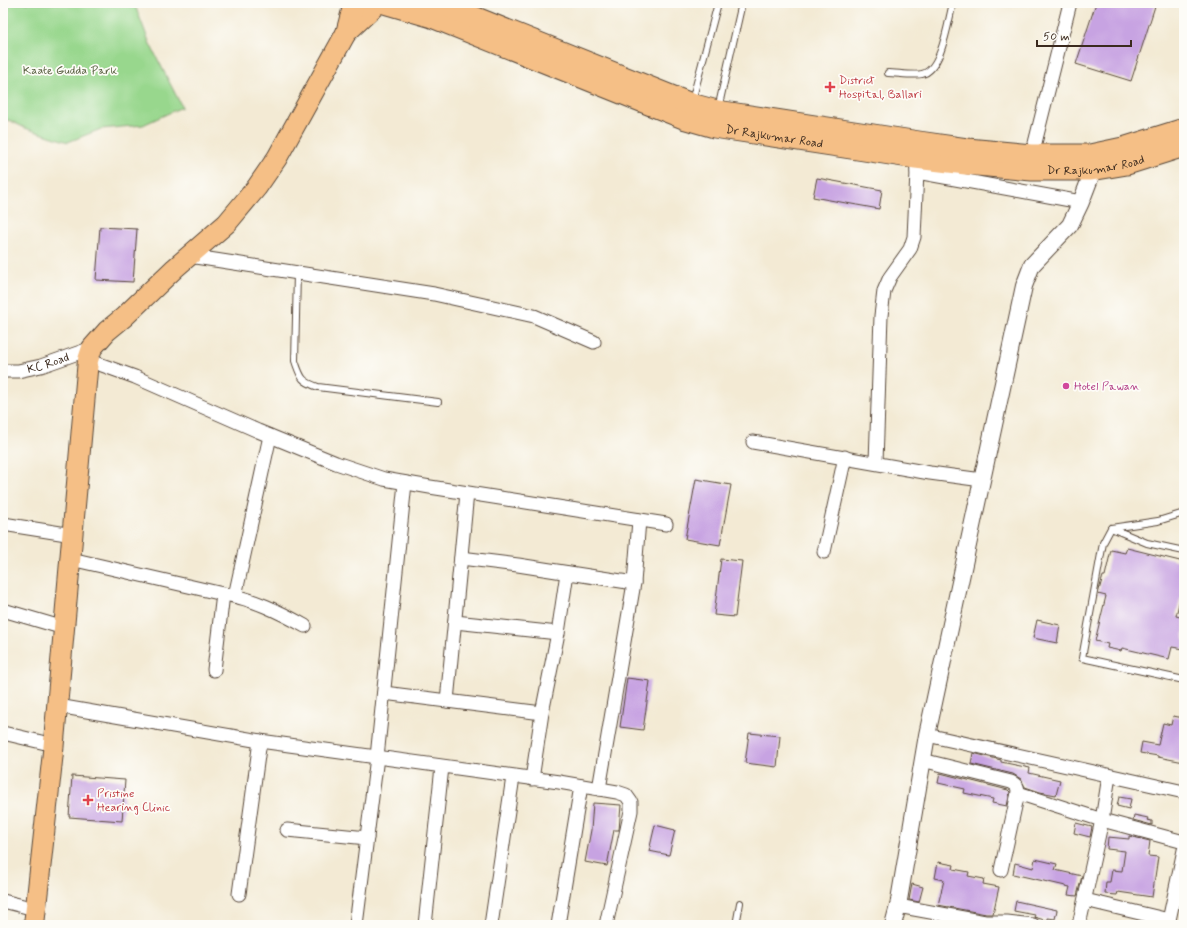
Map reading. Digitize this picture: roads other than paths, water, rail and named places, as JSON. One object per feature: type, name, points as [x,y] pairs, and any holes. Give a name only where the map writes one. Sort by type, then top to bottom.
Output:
[{"type":"highway","name":"Dr Rajkumar Road","points":[[384,3],[436,8],[691,104],[717,111],[967,149],[1032,154],[1090,162],[1127,164],[1184,146]]},
{"type":"highway","name":"Dr Rajkumar Road","points":[[436,8],[686,119],[721,128],[917,165],[966,164],[1032,170],[1090,162],[1123,148],[1184,129]]},
{"type":"main road","points":[[35,916],[58,706],[90,354],[107,331],[124,317],[175,268],[227,223],[257,187],[276,158],[346,33],[354,3]]},
{"type":"main road","points":[[346,33],[378,3]]},
{"type":"street","points":[[1032,154],[1070,3]]},
{"type":"street","points":[[893,925],[898,906],[927,735],[1024,286],[1032,265],[1070,225],[1091,176],[1090,162]]},
{"type":"street","points":[[876,462],[881,316],[884,291],[890,277],[910,249],[914,237],[917,165],[1081,202]]},
{"type":"street","points":[[189,256],[434,294],[534,316],[594,342]]},
{"type":"street","points":[[90,354],[135,377],[270,436],[336,463],[384,479],[666,524]]},
{"type":"street","name":"KC Road","points":[[3,372],[18,371],[90,354]]},
{"type":"street","points":[[214,670],[229,595],[270,436]]},
{"type":"street","points":[[753,442],[876,462],[930,473],[982,480]]},
{"type":"street","points":[[824,552],[845,457]]},
{"type":"street","points":[[356,925],[377,757],[405,483]]},
{"type":"street","points":[[447,701],[467,493]]},
{"type":"street","points":[[599,789],[634,583],[640,520]]},
{"type":"street","points":[[3,524],[73,535]]},
{"type":"street","points":[[461,558],[518,565],[634,583]]},
{"type":"street","points":[[71,560],[229,595],[283,614],[305,626]]},
{"type":"street","points":[[532,779],[567,573]]},
{"type":"street","points":[[3,610],[64,628]]},
{"type":"street","points":[[455,622],[558,633]]},
{"type":"street","points":[[384,693],[542,714]]},
{"type":"street","points":[[58,706],[260,741],[580,786],[617,792],[626,795],[631,802],[631,811],[606,925]]},
{"type":"street","points":[[3,732],[54,745]]},
{"type":"street","points":[[927,735],[1184,792]]},
{"type":"street","points":[[240,894],[260,741]]},
{"type":"street","points":[[922,760],[1016,784],[1018,793],[1001,870]]},
{"type":"street","points":[[425,925],[442,767]]},
{"type":"street","points":[[1079,925],[1102,820],[1109,776]]},
{"type":"street","points":[[491,925],[513,777]]},
{"type":"street","points":[[558,925],[580,786]]},
{"type":"street","points":[[1018,793],[1102,820],[1184,842]]},
{"type":"street","points":[[287,830],[367,838]]},
{"type":"street","points":[[1085,900],[1168,922],[1181,881],[1184,850]]},
{"type":"street","points":[[3,901],[35,916]]},
{"type":"street","points":[[898,906],[985,922],[1033,925]]},
{"type":"lane","points":[[691,104],[718,3]]},
{"type":"lane","points":[[717,111],[742,3]]},
{"type":"lane","points":[[888,73],[922,74],[930,70],[941,52],[952,3]]},
{"type":"lane","points":[[297,272],[295,361],[300,375],[306,383],[318,387],[438,402]]},
{"type":"lane","points":[[1111,528],[1158,520],[1184,513]]},
{"type":"lane","points":[[1111,528],[1147,543],[1184,551]]},
{"type":"lane","points":[[1111,528],[1103,543],[1082,658],[1184,680]]},
{"type":"lane","points":[[736,925],[740,903]]},
{"type":"place","name":"District Hospital, Ballari","points":[[830,87]]},
{"type":"place","name":"Hotel Pawan","points":[[1066,386]]},
{"type":"place","name":"Pristine Hearing Clinic","points":[[88,800]]},
{"type":"park label","name":"Kaate Gudda Park","points":[[70,70]]}]
